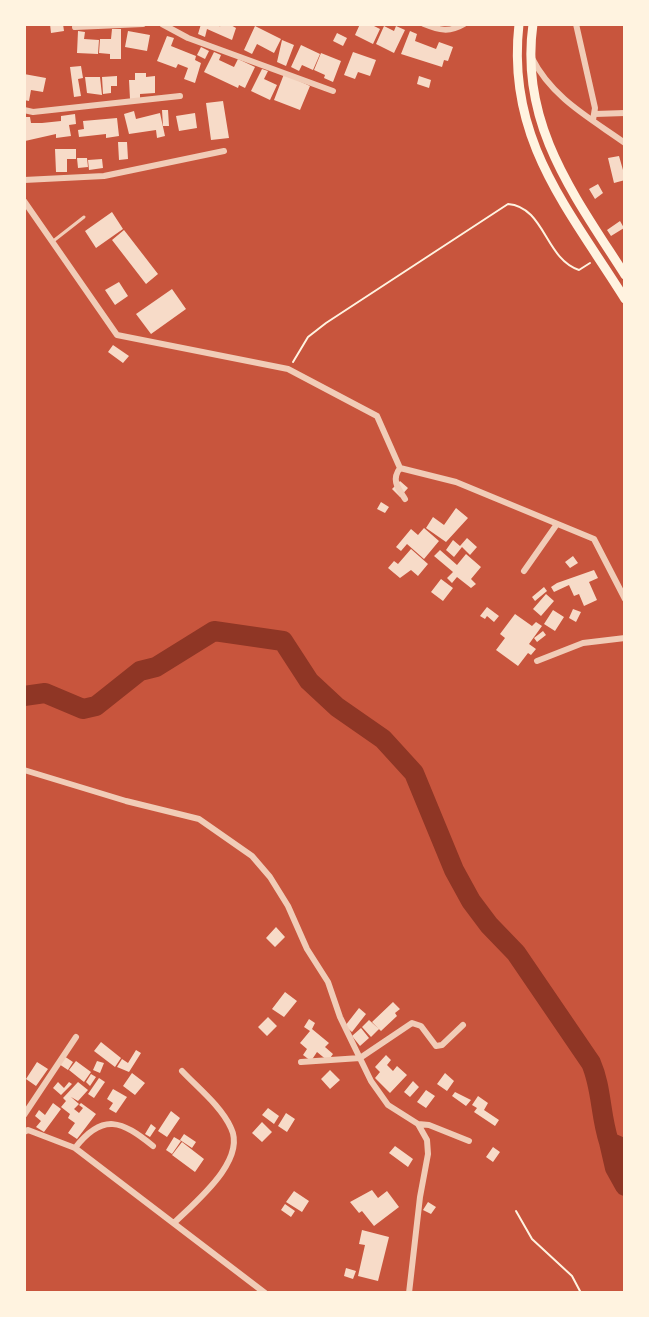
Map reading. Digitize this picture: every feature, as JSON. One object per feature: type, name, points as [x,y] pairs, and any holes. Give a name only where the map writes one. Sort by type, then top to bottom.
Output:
[{"type":"main road","points":[[519,24],[517,76],[522,109],[532,143],[561,200],[625,299]]},
{"type":"main road","points":[[533,24],[529,51],[532,92],[540,123],[552,155],[625,275]]},
{"type":"street","points":[[75,27],[142,24]]},
{"type":"street","points":[[162,24],[188,38],[333,90]]},
{"type":"street","points":[[424,24],[443,31],[456,29],[464,24]]},
{"type":"street","points":[[576,24],[594,117]]},
{"type":"street","points":[[529,51],[540,74],[557,94],[594,117],[625,143]]},
{"type":"street","points":[[24,110],[33,112],[180,96]]},
{"type":"street","points":[[594,117],[625,113]]},
{"type":"street","points":[[24,180],[104,176],[224,151]]},
{"type":"street","points":[[24,201],[117,335],[288,369],[377,416],[400,468]]},
{"type":"street","points":[[400,468],[395,474],[396,485],[405,499]]},
{"type":"street","points":[[400,468],[456,482],[594,539],[625,599]]},
{"type":"street","points":[[524,571],[557,524]]},
{"type":"street","points":[[537,661],[583,643],[625,638]]},
{"type":"street","points":[[24,770],[126,801],[199,819],[252,856],[270,877],[288,906],[307,949],[328,982],[371,1081],[388,1106],[418,1124],[429,1125],[469,1141]]},
{"type":"street","points":[[301,1062],[360,1058],[412,1023],[421,1026],[436,1046],[442,1045],[463,1025]]},
{"type":"street","points":[[24,1115],[76,1037]]},
{"type":"street","points":[[174,1223],[221,1176],[233,1147],[232,1129],[210,1100],[182,1071]]},
{"type":"street","points":[[75,1148],[84,1136],[99,1126],[112,1123],[130,1127],[153,1146]]},
{"type":"street","points":[[409,1293],[420,1197],[428,1154],[427,1140],[418,1124]]},
{"type":"street","points":[[24,1132],[35,1132],[75,1148],[264,1293]]},
{"type":"lane","points":[[51,243],[84,217]]},
{"type":"path","points":[[288,369],[308,337],[326,323],[508,204],[519,205],[533,217],[561,260],[571,267],[579,270],[598,257]]},
{"type":"path","points":[[516,1211],[532,1239],[572,1276],[581,1293]]},
{"type":"building","points":[[50,24],[63,24],[64,31],[51,33]]},
{"type":"building","points":[[201,24],[215,24],[221,27],[216,24],[229,24],[236,28],[232,40],[207,29],[205,37],[198,34]]},
{"type":"building","points":[[360,24],[370,24],[380,29],[373,44],[355,35]]},
{"type":"building","points":[[255,26],[281,39],[274,53],[257,44],[252,54],[244,50]]},
{"type":"building","points":[[384,26],[394,31],[396,26],[405,30],[394,53],[376,44]]},
{"type":"building","points":[[112,29],[121,29],[121,59],[110,59],[110,54],[99,53],[100,39],[111,39]]},
{"type":"building","points":[[78,31],[85,32],[84,39],[99,40],[98,54],[77,53]]},
{"type":"building","points":[[128,31],[150,35],[147,51],[125,47]]},
{"type":"building","points":[[410,31],[417,34],[415,41],[436,49],[439,42],[453,47],[448,61],[444,60],[442,67],[401,54]]},
{"type":"building","points":[[337,33],[347,38],[343,46],[333,41]]},
{"type":"building","points":[[167,36],[174,38],[171,46],[196,56],[195,60],[201,63],[195,83],[184,79],[188,68],[178,64],[176,68],[157,61]]},
{"type":"building","points":[[282,40],[294,45],[286,66],[277,62]]},
{"type":"building","points":[[301,45],[320,54],[313,70],[302,65],[299,71],[291,67]]},
{"type":"building","points":[[201,47],[209,51],[205,59],[197,55]]},
{"type":"building","points":[[214,52],[221,55],[219,60],[234,67],[238,59],[255,67],[245,88],[239,85],[238,88],[204,72]]},
{"type":"building","points":[[353,52],[376,60],[370,76],[358,72],[355,79],[344,75]]},
{"type":"building","points":[[321,53],[341,61],[333,82],[314,70]]},
{"type":"building","points":[[81,66],[83,78],[78,79],[81,96],[74,97],[70,67]]},
{"type":"building","points":[[262,69],[268,71],[264,79],[277,85],[270,100],[251,91]]},
{"type":"building","points":[[135,73],[146,73],[146,77],[155,76],[155,93],[140,94],[140,99],[130,99],[129,80],[135,80]]},
{"type":"building","points":[[24,74],[46,78],[43,92],[31,90],[29,101],[24,100]]},
{"type":"building","points":[[284,74],[310,86],[300,110],[274,100]]},
{"type":"building","points":[[117,76],[117,86],[111,86],[111,93],[103,94],[102,77]]},
{"type":"building","points":[[419,76],[431,80],[429,88],[417,84]]},
{"type":"building","points":[[85,77],[100,77],[102,95],[87,93]]},
{"type":"building","points":[[223,101],[229,138],[211,140],[206,103]]},
{"type":"building","points":[[162,110],[168,110],[169,126],[163,126]]},
{"type":"building","points":[[134,111],[136,119],[160,113],[165,136],[157,138],[156,130],[129,134],[124,114]]},
{"type":"building","points":[[195,113],[197,128],[179,131],[176,116]]},
{"type":"building","points":[[75,114],[76,124],[69,125],[71,136],[56,138],[56,134],[25,141],[24,117],[30,117],[31,123],[42,123],[61,121],[61,116]]},
{"type":"building","points":[[117,118],[119,136],[106,138],[106,134],[79,137],[78,130],[84,129],[83,121]]},
{"type":"building","points":[[118,142],[127,142],[128,159],[119,160]]},
{"type":"building","points":[[55,149],[76,149],[76,159],[67,159],[67,172],[56,172]]},
{"type":"building","points":[[619,156],[623,170],[625,169],[625,180],[614,183],[608,158]]},
{"type":"building","points":[[77,158],[87,158],[88,167],[78,168]]},
{"type":"building","points":[[102,159],[103,168],[89,170],[88,160]]},
{"type":"building","points":[[598,184],[603,193],[595,199],[589,189]]},
{"type":"building","points":[[112,212],[123,229],[96,248],[85,231]]},
{"type":"building","points":[[620,221],[624,228],[611,236],[607,230]]},
{"type":"building","points":[[124,230],[158,274],[146,284],[112,240]]},
{"type":"building","points":[[119,282],[128,296],[115,305],[105,290]]},
{"type":"building","points":[[172,289],[186,309],[151,334],[136,314]]},
{"type":"building","points":[[113,345],[129,356],[123,363],[108,352]]},
{"type":"building","points":[[400,481],[408,488],[400,497],[392,489]]},
{"type":"building","points":[[381,502],[389,507],[385,513],[377,509]]},
{"type":"building","points":[[456,508],[468,518],[446,542],[426,528],[433,517],[444,525]]},
{"type":"building","points":[[424,528],[439,541],[424,559],[407,544],[401,551],[396,547],[411,529],[418,535]]},
{"type":"building","points":[[467,538],[477,547],[470,555],[462,547],[454,557],[446,550],[453,540],[460,546]]},
{"type":"building","points":[[411,549],[428,564],[418,576],[411,570],[400,578],[388,568],[394,561],[398,564]]},
{"type":"building","points":[[440,550],[457,565],[466,554],[481,567],[471,579],[476,584],[471,588],[457,577],[452,583],[447,578],[453,572],[434,556]]},
{"type":"building","points":[[573,556],[578,563],[570,568],[565,562]]},
{"type":"building","points":[[594,570],[598,578],[589,582],[597,600],[584,606],[579,594],[574,596],[569,585],[554,592],[551,587],[557,583]]},
{"type":"building","points":[[441,579],[453,588],[443,601],[431,592]]},
{"type":"building","points":[[544,587],[547,591],[535,601],[532,597]]},
{"type":"building","points":[[546,594],[554,601],[541,616],[533,609]]},
{"type":"building","points":[[487,607],[499,616],[494,622],[487,616],[485,619],[480,616]]},
{"type":"building","points":[[573,609],[581,612],[576,622],[569,618]]},
{"type":"building","points":[[553,610],[564,617],[555,631],[544,624]]},
{"type":"building","points":[[515,614],[532,626],[536,622],[542,626],[529,644],[536,649],[531,655],[528,653],[518,666],[496,650],[505,638],[500,634]]},
{"type":"building","points":[[543,631],[546,635],[537,642],[534,638]]},
{"type":"building","points":[[276,927],[285,937],[275,947],[266,938]]},
{"type":"building","points":[[285,992],[297,1001],[284,1017],[272,1009]]},
{"type":"building","points":[[393,1002],[400,1009],[395,1013],[397,1016],[381,1031],[372,1022]]},
{"type":"building","points":[[359,1008],[366,1014],[352,1032],[345,1026]]},
{"type":"building","points":[[268,1017],[277,1026],[267,1036],[258,1027]]},
{"type":"building","points":[[309,1019],[315,1023],[312,1029],[329,1043],[325,1047],[333,1054],[328,1061],[317,1052],[311,1061],[303,1055],[307,1049],[300,1043],[310,1031],[304,1027]]},
{"type":"building","points":[[369,1020],[379,1029],[371,1037],[362,1027]]},
{"type":"building","points":[[361,1028],[369,1038],[360,1046],[352,1036]]},
{"type":"building","points":[[101,1042],[121,1058],[115,1067],[94,1051]]},
{"type":"building","points":[[136,1050],[141,1053],[129,1072],[117,1067],[122,1059],[128,1063]]},
{"type":"building","points":[[386,1055],[391,1060],[387,1065],[393,1071],[397,1066],[407,1075],[390,1093],[375,1078],[380,1072],[375,1067]]},
{"type":"building","points":[[64,1056],[73,1062],[68,1070],[59,1064]]},
{"type":"building","points":[[76,1061],[91,1072],[84,1082],[69,1070]]},
{"type":"building","points":[[97,1061],[104,1063],[100,1073],[93,1070]]},
{"type":"building","points":[[37,1062],[48,1069],[36,1086],[26,1079]]},
{"type":"building","points":[[330,1070],[340,1080],[330,1089],[321,1079]]},
{"type":"building","points":[[132,1073],[145,1083],[135,1095],[123,1086]]},
{"type":"building","points":[[445,1073],[454,1081],[447,1091],[437,1084]]},
{"type":"building","points":[[91,1074],[96,1077],[90,1086],[86,1082]]},
{"type":"building","points":[[99,1078],[105,1082],[94,1098],[88,1094]]},
{"type":"building","points":[[413,1081],[419,1087],[410,1097],[404,1092]]},
{"type":"building","points":[[58,1082],[64,1088],[69,1082],[72,1084],[61,1095],[53,1088]]},
{"type":"building","points":[[78,1082],[88,1090],[78,1101],[71,1097],[79,1104],[74,1109],[79,1113],[83,1108],[79,1105],[81,1103],[96,1114],[77,1139],[68,1133],[75,1123],[68,1118],[70,1114],[61,1107],[66,1101],[63,1098]]},
{"type":"building","points":[[113,1089],[127,1097],[116,1113],[109,1109],[113,1103],[107,1099]]},
{"type":"building","points":[[426,1090],[435,1096],[426,1108],[417,1102]]},
{"type":"building","points":[[455,1092],[471,1100],[466,1106],[452,1096]]},
{"type":"building","points":[[478,1096],[488,1103],[484,1110],[499,1120],[495,1126],[474,1112],[477,1108],[472,1105]]},
{"type":"building","points":[[53,1103],[61,1109],[44,1132],[36,1127],[41,1121],[35,1116],[39,1110],[45,1115]]},
{"type":"building","points":[[268,1108],[279,1116],[274,1124],[262,1115]]},
{"type":"building","points":[[171,1111],[180,1118],[167,1137],[158,1131]]},
{"type":"building","points":[[286,1113],[295,1119],[287,1132],[278,1126]]},
{"type":"building","points":[[262,1122],[272,1132],[262,1142],[252,1133]]},
{"type":"building","points":[[151,1124],[156,1128],[150,1137],[145,1134]]},
{"type":"building","points":[[184,1134],[196,1142],[192,1148],[180,1140]]},
{"type":"building","points":[[174,1137],[181,1141],[172,1154],[166,1150]]},
{"type":"building","points":[[182,1142],[204,1159],[195,1172],[172,1155]]},
{"type":"building","points":[[395,1146],[413,1159],[408,1167],[389,1153]]},
{"type":"building","points":[[493,1147],[500,1152],[493,1162],[486,1157]]},
{"type":"building","points":[[372,1190],[378,1198],[387,1191],[399,1207],[374,1226],[362,1211],[359,1213],[350,1202]]},
{"type":"building","points":[[294,1191],[309,1201],[302,1212],[286,1202]]},
{"type":"building","points":[[428,1202],[436,1207],[431,1214],[423,1210]]},
{"type":"building","points":[[285,1204],[295,1211],[291,1217],[281,1210]]},
{"type":"building","points":[[362,1230],[389,1237],[378,1281],[358,1276],[365,1245],[359,1244]]},
{"type":"building","points":[[346,1268],[356,1271],[353,1279],[344,1276]]},
{"type":"waterway","points":[[24,696],[45,693],[83,709],[96,706],[140,671],[156,667],[214,631],[283,641],[309,681],[337,707],[383,739],[414,773],[454,870],[471,901],[489,925],[516,953],[591,1063],[595,1072],[609,1142],[625,1149]]},
{"type":"waterway","points":[[609,1142],[615,1168],[625,1186]]}]
